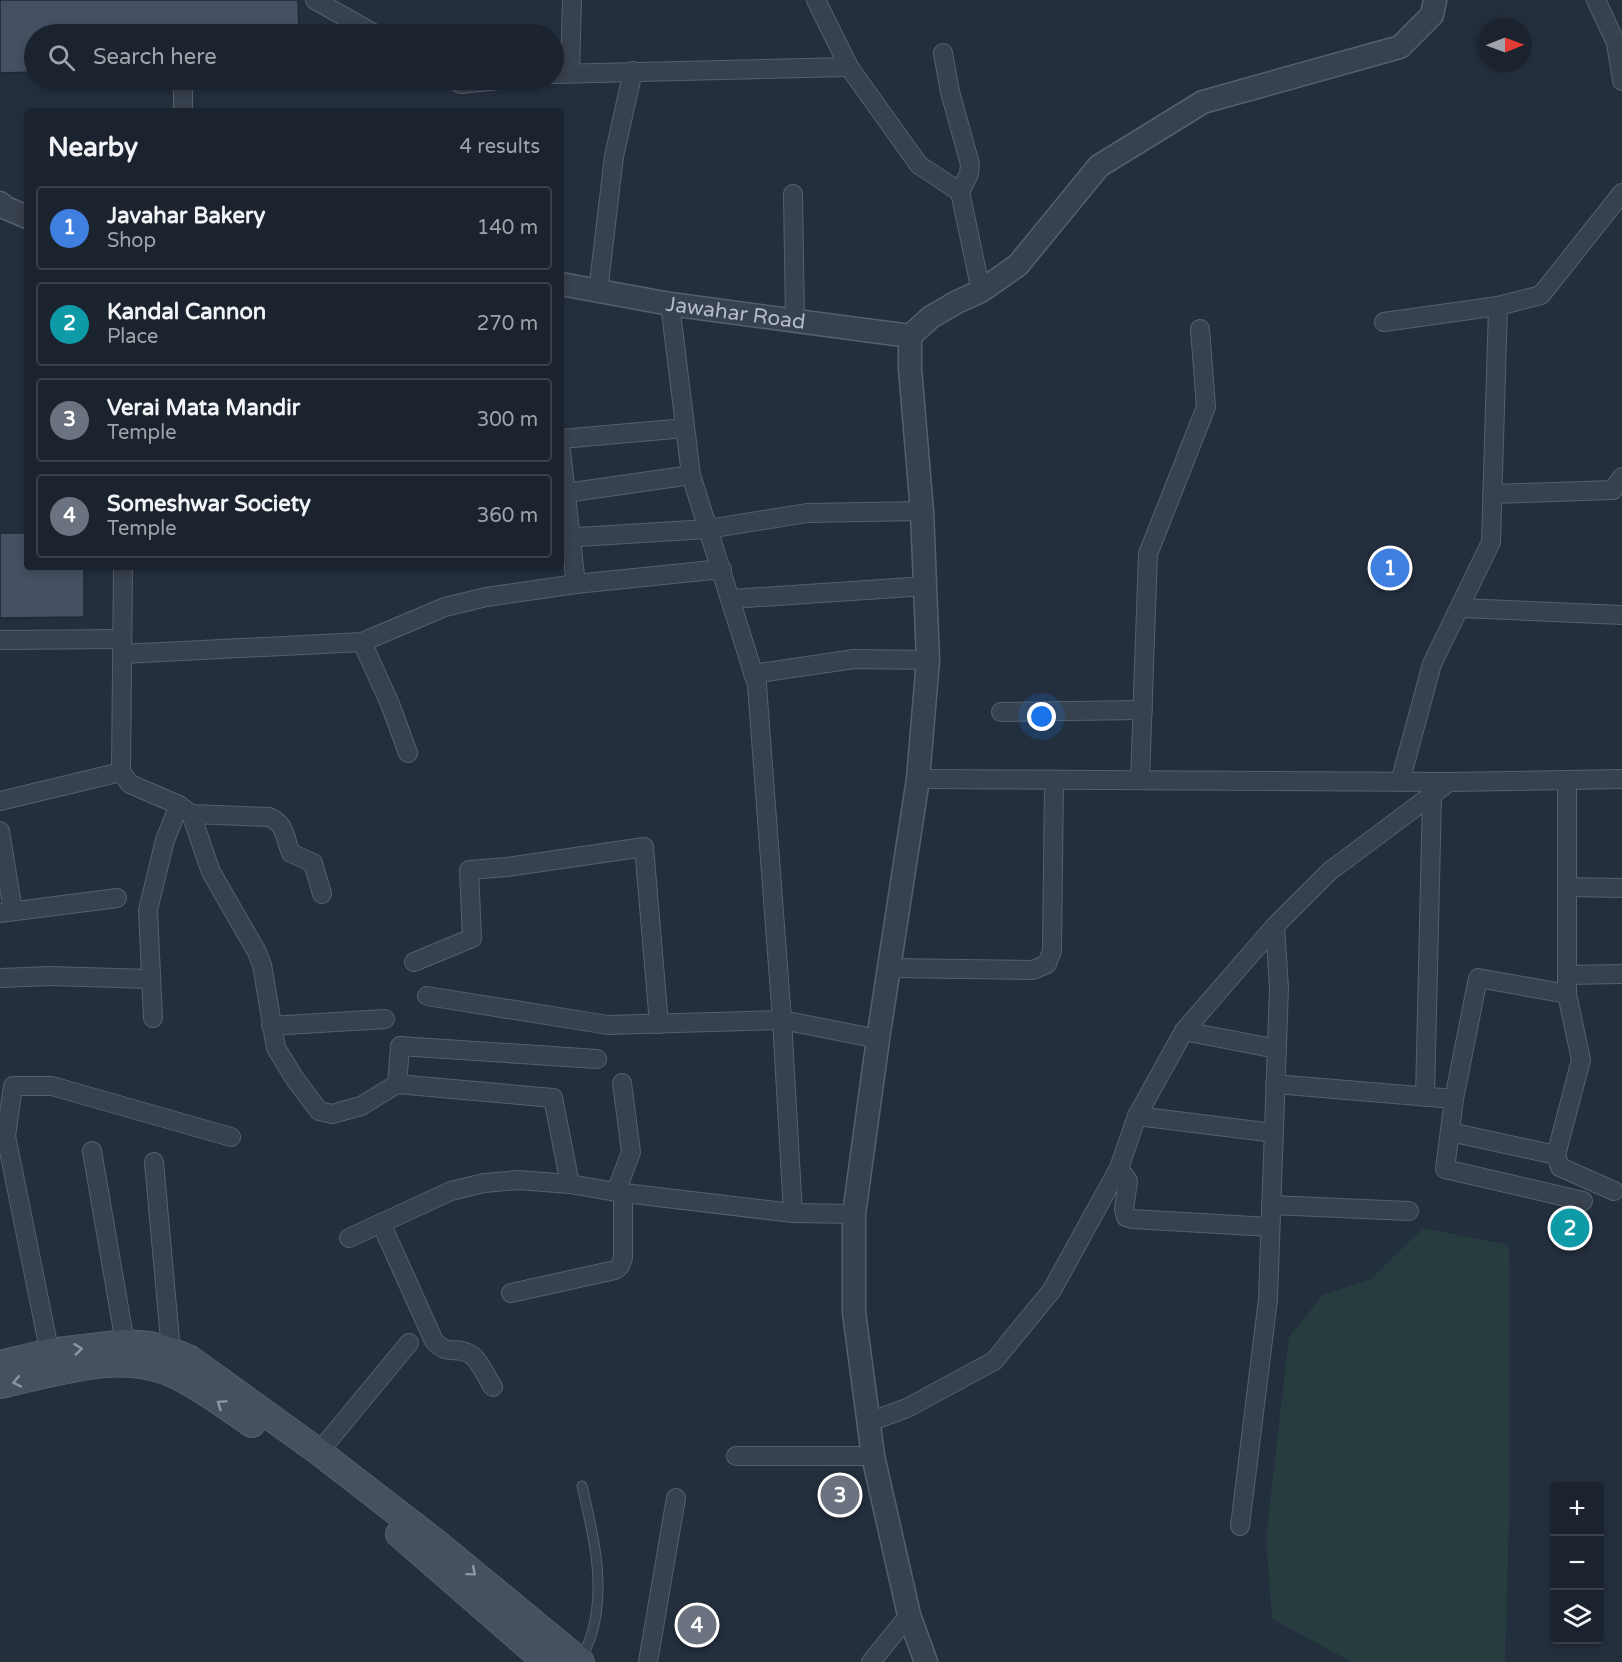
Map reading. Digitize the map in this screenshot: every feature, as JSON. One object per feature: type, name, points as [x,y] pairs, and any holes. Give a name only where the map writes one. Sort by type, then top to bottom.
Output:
[{"type":"main road","points":[[0,1385],[52,1363],[125,1343],[150,1345],[190,1359],[319,1452],[433,1551],[546,1662]]},
{"type":"main road","points":[[0,1364],[132,1363],[153,1367],[177,1376],[200,1389],[307,1462],[433,1551],[580,1662]]},
{"type":"street","points":[[315,0],[357,24]]},
{"type":"street","points":[[564,58],[572,0]]},
{"type":"street","points":[[816,0],[849,67],[919,165],[960,192]]},
{"type":"street","points":[[926,1662],[909,1615],[873,1456],[854,1312],[854,1214],[918,779],[928,660],[922,511],[910,369],[910,336],[931,317],[981,291],[1018,265],[1099,166],[1203,102],[1400,47],[1432,15],[1435,0]]},
{"type":"street","points":[[1596,0],[1616,43],[1622,81]]},
{"type":"street","points":[[943,53],[950,92],[970,164],[969,174],[960,192],[981,291]]},
{"type":"street","points":[[564,73],[849,67]]},
{"type":"street","points":[[598,292],[614,156],[633,71]]},
{"type":"street","points":[[183,90],[183,108]]},
{"type":"street","points":[[1384,322],[1498,306],[1541,295],[1622,193]]},
{"type":"street","points":[[793,194],[795,320]]},
{"type":"street","points":[[0,203],[24,216]]},
{"type":"street","name":"Jawahar Road","points":[[564,285],[670,304],[910,336]]},
{"type":"street","points":[[670,304],[691,475],[757,686],[782,1020],[793,1213]]},
{"type":"street","points":[[1400,782],[1432,664],[1491,542],[1498,306]]},
{"type":"street","points":[[1140,780],[1148,554],[1206,407],[1200,329]]},
{"type":"street","points":[[564,439],[685,428]]},
{"type":"street","points":[[566,492],[691,475]]},
{"type":"street","points":[[564,476],[566,537],[576,584]]},
{"type":"street","points":[[1492,494],[1613,490],[1622,477]]},
{"type":"street","points":[[566,537],[708,529],[807,513],[922,511]]},
{"type":"street","points":[[0,640],[122,647],[362,642],[445,607],[486,597],[576,584],[722,569]]},
{"type":"street","points":[[123,570],[121,772],[130,784],[185,809],[269,817],[278,821],[283,828],[291,853],[313,863],[322,894]]},
{"type":"street","points":[[731,600],[926,586]]},
{"type":"street","points":[[1460,608],[1622,615]]},
{"type":"street","points":[[362,642],[390,704],[408,753]]},
{"type":"street","points":[[753,674],[854,659],[928,660]]},
{"type":"street","points":[[1001,712],[1143,710]]},
{"type":"street","points":[[0,801],[121,772]]},
{"type":"street","points":[[918,779],[1400,782],[1622,779]]},
{"type":"street","points":[[889,968],[1033,970],[1047,964],[1052,951],[1054,780]]},
{"type":"street","points":[[1567,780],[1567,994],[1581,1060],[1557,1155],[1560,1167],[1614,1191]]},
{"type":"street","points":[[869,1422],[907,1408],[994,1361],[1052,1290],[1119,1168],[1137,1116],[1184,1031],[1275,926],[1330,871],[1449,782]]},
{"type":"street","points":[[1425,1097],[1432,795]]},
{"type":"street","points":[[153,1018],[148,910],[165,840],[185,809]]},
{"type":"street","points":[[185,809],[211,872],[257,952],[262,965],[276,1048],[319,1111],[332,1114],[361,1106],[397,1084],[553,1098],[570,1184]]},
{"type":"street","points":[[0,831],[6,912],[117,898]]},
{"type":"street","points":[[414,962],[472,938],[469,870],[507,867],[644,847],[659,1024]]},
{"type":"street","points":[[1567,887],[1622,888]]},
{"type":"street","points":[[1240,1526],[1268,1299],[1279,988],[1275,926]]},
{"type":"street","points":[[1567,975],[1622,974]]},
{"type":"street","points":[[0,978],[50,976],[152,979]]},
{"type":"street","points":[[1567,994],[1478,978],[1454,1099],[1445,1169],[1583,1201]]},
{"type":"street","points":[[427,996],[608,1025],[782,1020],[878,1039]]},
{"type":"street","points":[[271,1026],[385,1019]]},
{"type":"street","points":[[1184,1031],[1277,1049]]},
{"type":"street","points":[[397,1084],[400,1046],[597,1059]]},
{"type":"street","points":[[511,1293],[615,1270],[620,1266],[622,1258],[620,1193],[631,1152],[622,1083]]},
{"type":"street","points":[[1275,1084],[1454,1099]]},
{"type":"street","points":[[52,1363],[6,1136],[13,1086],[52,1086],[231,1137]]},
{"type":"street","points":[[1137,1116],[1274,1133]]},
{"type":"street","points":[[1450,1132],[1557,1155]]},
{"type":"street","points":[[92,1151],[125,1343]]},
{"type":"street","points":[[154,1162],[171,1351]]},
{"type":"street","points":[[1119,1168],[1128,1181],[1124,1209],[1126,1217],[1270,1227]]},
{"type":"street","points":[[349,1238],[451,1191],[484,1183],[518,1180],[570,1184],[620,1193],[793,1213],[854,1214]]},
{"type":"street","points":[[1271,1205],[1409,1211]]},
{"type":"street","points":[[381,1223],[434,1341],[441,1348],[468,1353],[474,1358],[493,1387]]},
{"type":"street","points":[[319,1452],[410,1343]]},
{"type":"street","points":[[736,1456],[873,1456]]},
{"type":"street","points":[[648,1662],[676,1498]]},
{"type":"street","points":[[871,1662],[909,1615]]},
{"type":"lane","points":[[580,1662],[592,1633],[597,1588],[593,1538],[582,1486]]},
{"type":"green space","points":[[1423,1228],[1509,1245],[1510,1489],[1505,1662],[1352,1662],[1272,1619],[1266,1537],[1289,1337],[1323,1295],[1371,1279]]},
{"type":"building","points":[[0,0],[298,0],[299,24],[24,24],[24,72],[0,73]]},
{"type":"building","points":[[0,533],[24,533],[24,570],[84,570],[84,617],[0,618]]},
{"type":"place","name":"Javahar Bakery","points":[[1390,568]]},
{"type":"place","name":"Kandal Cannon","points":[[1570,1228]]},
{"type":"place","name":"Verai Mata Mandir","points":[[840,1495]]},
{"type":"place","name":"Someshwar Society","points":[[697,1625]]}]
